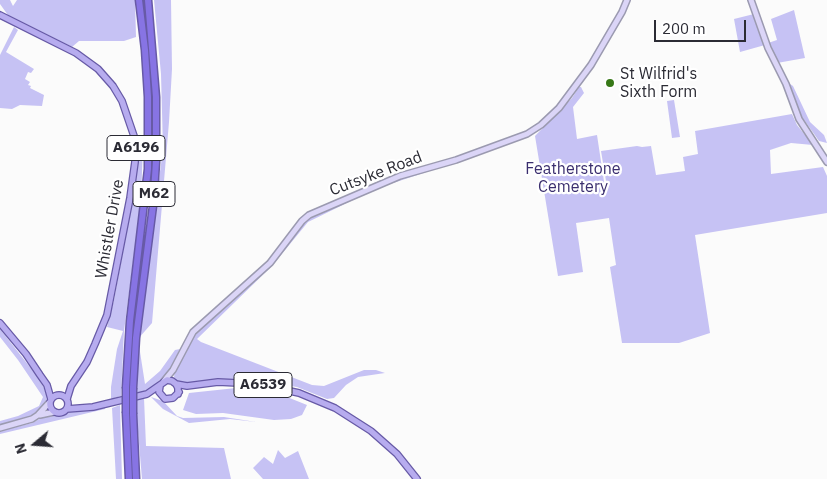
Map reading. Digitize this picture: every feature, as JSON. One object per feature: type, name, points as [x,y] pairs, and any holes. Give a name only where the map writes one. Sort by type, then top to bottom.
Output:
[{"type":"highway","name":"M62","points":[[129,479],[130,321],[148,169],[146,69],[139,0]]},
{"type":"highway","name":"M62","points":[[129,388],[153,206],[156,162],[156,97],[148,0]]},
{"type":"highway","name":"M62","points":[[129,414],[136,479]]},
{"type":"main road","name":"Cutsyke Road","points":[[67,409],[108,404],[147,394],[162,384],[173,370],[193,332],[270,263],[305,218],[315,212],[394,178],[456,160],[531,132],[551,116],[566,100],[591,65],[627,0]]},
{"type":"main road","points":[[751,0],[768,48],[786,84],[799,119],[827,162]]},
{"type":"main road","name":"Whistler Drive","points":[[0,15],[76,53],[98,69],[122,100],[134,139],[135,162],[130,198],[107,315],[87,362],[71,386],[67,400]]},
{"type":"main road","points":[[0,322],[26,354],[47,385],[67,400],[83,407]]},
{"type":"main road","points":[[173,370],[178,394]]},
{"type":"main road","points":[[176,383],[169,380],[162,384],[159,392],[163,398],[171,399],[187,386]]},
{"type":"main road","name":"A6539","points":[[176,383],[187,386],[218,382],[258,384],[299,393],[335,408],[371,431],[396,454],[417,479]]},
{"type":"main road","points":[[47,385],[50,407],[54,412]]},
{"type":"main road","name":"Whistler Drive","points":[[59,394],[71,386]]},
{"type":"main road","points":[[38,415],[59,394]]},
{"type":"main road","name":"Cutsyke Road","points":[[147,394],[163,398]]},
{"type":"main road","points":[[0,428],[25,422],[38,415],[54,412],[61,413],[67,409],[67,400]]},
{"type":"green space","points":[[0,0],[10,0],[13,6],[17,0],[135,0],[136,37],[124,41],[79,41],[72,47],[10,18],[0,4]]},
{"type":"green space","points":[[154,0],[171,0],[172,69],[169,122],[152,323],[138,339],[163,149],[161,74]]},
{"type":"green space","points":[[794,10],[805,58],[777,63],[768,43],[777,40],[771,19]]},
{"type":"green space","points":[[754,14],[765,45],[740,52],[734,19]]},
{"type":"green space","points":[[14,27],[18,30],[6,52],[34,69],[31,73],[28,72],[25,79],[30,82],[28,85],[31,86],[30,88],[44,95],[42,106],[20,105],[12,109],[0,108],[0,55]]},
{"type":"green space","points":[[787,82],[793,86],[810,122],[824,135],[827,143],[819,141],[802,117]]},
{"type":"green space","name":"Featherstone Cemetery","points":[[579,87],[581,87],[584,93],[573,107],[577,139],[597,135],[605,188],[607,187],[601,151],[651,146],[656,175],[685,171],[683,157],[698,154],[695,131],[792,114],[797,125],[813,145],[791,143],[770,150],[771,174],[823,167],[827,176],[827,213],[695,235],[710,333],[679,343],[622,343],[610,267],[616,265],[609,218],[576,223],[583,272],[558,276],[535,136],[572,98]]},
{"type":"green space","points":[[674,100],[680,137],[672,138],[667,101]]},
{"type":"green space","points":[[138,137],[143,143],[141,200],[124,331],[121,396],[111,399],[117,349],[123,331],[107,327],[114,300],[136,180],[139,153]]},
{"type":"green space","points":[[448,165],[387,185],[308,222],[272,266],[197,339],[312,385],[324,386],[364,370],[376,370],[385,373],[358,377],[346,385],[334,398],[327,399],[297,387],[266,382],[234,380],[183,384],[175,381],[175,370],[195,332],[273,261],[307,218],[401,177]]},
{"type":"green space","points":[[0,329],[37,376],[47,397],[46,404],[30,416],[0,425],[0,421],[18,416],[39,406],[43,397],[0,337]]},
{"type":"green space","points":[[138,339],[145,384],[160,371],[175,350],[180,349],[164,376],[151,388],[137,394]]},
{"type":"green space","points":[[236,388],[282,395],[307,405],[302,415],[291,419],[274,420],[223,413],[196,414],[183,410],[189,393]]},
{"type":"green space","points":[[151,397],[163,401],[177,416],[183,418],[224,417],[256,422],[230,419],[189,423],[163,409]]},
{"type":"green space","points":[[144,398],[146,446],[224,448],[231,479],[142,479],[136,408],[137,399]]},
{"type":"green space","points":[[120,405],[122,479],[116,479],[112,408]]},
{"type":"green space","points":[[105,406],[105,409],[0,434],[0,431],[32,423],[47,415],[61,417],[74,410]]},
{"type":"green space","points":[[278,450],[285,458],[298,451],[309,479],[263,479],[253,468],[264,457],[273,464]]},
{"type":"place","name":"St Wilfrid's Sixth Form","points":[[610,83]]}]
